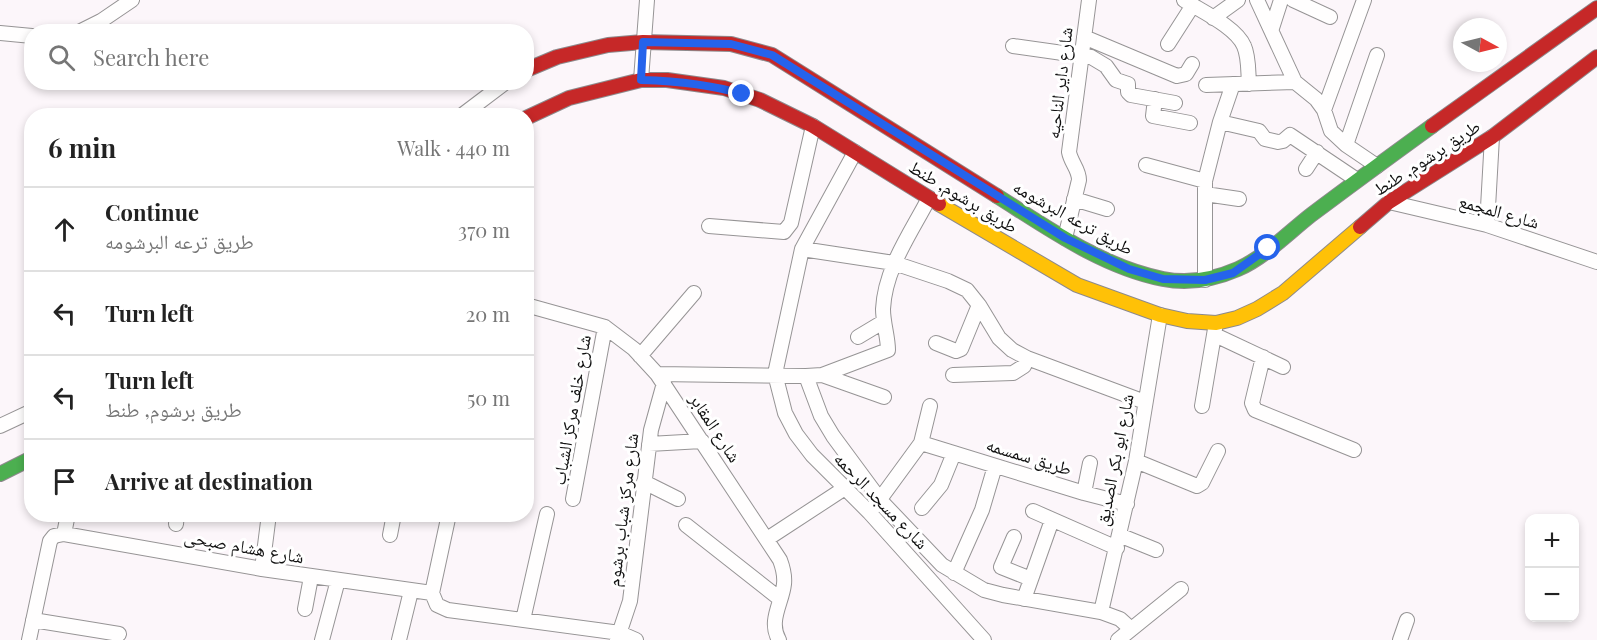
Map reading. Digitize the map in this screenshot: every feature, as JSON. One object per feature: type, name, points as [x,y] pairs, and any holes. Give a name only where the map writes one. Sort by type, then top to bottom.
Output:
[{"type":"main road","name":"طريق ترعه البرشومه","points":[[534,67],[557,57],[598,47],[643,42],[731,44],[772,55],[1065,238],[1129,269],[1163,279],[1205,280],[1233,273],[1251,262],[1357,180],[1597,8]]},
{"type":"main road","name":"طريق برشوم, طنط","points":[[534,114],[568,98],[641,80],[667,80],[724,88],[760,100],[813,126],[929,198],[1077,285],[1160,315],[1215,329],[1257,309],[1283,293],[1389,202],[1492,137],[1597,57]]},
{"type":"main road","points":[[0,474],[24,462]]},
{"type":"street","points":[[95,24],[132,0]]},
{"type":"street","points":[[641,80],[647,0]]},
{"type":"street","name":"شارع داير الناحيه","points":[[1065,238],[1079,176],[1069,152],[1089,0]]},
{"type":"street","points":[[1213,18],[1238,0]]},
{"type":"street","points":[[1257,0],[1296,82],[1316,99],[1324,110],[1331,131],[1346,145],[1377,166]]},
{"type":"street","points":[[1272,28],[1281,0]]},
{"type":"street","points":[[1293,0],[1330,17]]},
{"type":"street","points":[[1324,110],[1364,0]]},
{"type":"street","points":[[1168,44],[1188,3],[1238,36],[1245,46],[1248,58],[1249,84]]},
{"type":"street","points":[[0,33],[24,35]]},
{"type":"street","points":[[1084,37],[1177,76],[1186,74],[1192,64]]},
{"type":"street","points":[[1012,46],[1091,57],[1099,60],[1116,80],[1127,83],[1131,95],[1176,103]]},
{"type":"street","points":[[1346,145],[1377,55]]},
{"type":"street","points":[[1206,85],[1296,82]]},
{"type":"street","points":[[1205,280],[1205,188],[1220,122],[1233,84]]},
{"type":"street","points":[[472,108],[495,90]]},
{"type":"street","points":[[1155,99],[1153,116],[1190,123]]},
{"type":"street","points":[[1220,122],[1259,131],[1265,139],[1278,142],[1283,141],[1290,134],[1357,180]]},
{"type":"street","points":[[710,226],[784,232],[787,230],[791,223],[813,126]]},
{"type":"street","points":[[1487,225],[1492,137]]},
{"type":"street","points":[[774,374],[802,249],[855,152]]},
{"type":"street","points":[[1306,169],[1317,152]]},
{"type":"street","points":[[1146,165],[1239,200]]},
{"type":"street","points":[[661,378],[774,374],[822,375],[889,349],[884,322],[884,296],[894,263],[929,198]]},
{"type":"street","points":[[1074,199],[1107,209]]},
{"type":"street","name":"شارع المجمع","points":[[1389,202],[1487,225],[1597,262]]},
{"type":"street","points":[[802,249],[894,263],[948,281],[967,291],[979,304],[999,338],[1012,350],[1027,358],[1145,402]]},
{"type":"street","points":[[640,356],[694,293]]},
{"type":"street","points":[[936,343],[956,351],[961,349],[979,304]]},
{"type":"street","name":"شارع المقابر","points":[[534,307],[605,327],[640,356],[661,378],[767,539],[784,571],[785,581],[775,623],[775,632],[780,640]]},
{"type":"street","name":"شارع ابو بكر الصديق","points":[[1101,612],[1136,461],[1160,315]]},
{"type":"street","points":[[858,337],[884,322]]},
{"type":"street","name":"شارع خلف مركز الشباب","points":[[573,499],[605,327]]},
{"type":"street","points":[[1202,406],[1215,329],[1283,367]]},
{"type":"street","points":[[1263,357],[1252,403],[1255,410],[1354,450]]},
{"type":"street","points":[[953,375],[1013,373],[1024,366],[1027,358]]},
{"type":"street","name":"شارع مسجد الرحمه","points":[[774,374],[785,413],[795,434],[984,640]]},
{"type":"street","points":[[822,375],[884,397]]},
{"type":"street","points":[[806,376],[827,426],[881,501],[942,565],[984,590],[1101,612],[1120,619],[1131,629]]},
{"type":"street","name":"شارع مركز شباب برشوم","points":[[618,637],[630,601],[649,444],[661,378]]},
{"type":"street","points":[[869,512],[881,501],[921,442],[930,406]]},
{"type":"street","points":[[2,423],[24,414]]},
{"type":"street","points":[[649,444],[702,441]]},
{"type":"street","name":"طريق سمسمه","points":[[921,442],[1084,493],[1127,504]]},
{"type":"street","points":[[1136,461],[1197,486],[1202,483],[1218,451]]},
{"type":"street","points":[[922,508],[941,485],[954,453]]},
{"type":"street","name":"شارع ابو بكر الصديق","points":[[1084,493],[1090,463]]},
{"type":"street","points":[[954,573],[982,510],[995,466]]},
{"type":"street","points":[[645,482],[678,499]]},
{"type":"street","points":[[767,539],[845,488]]},
{"type":"street","points":[[1033,512],[1118,541],[1156,550]]},
{"type":"street","points":[[523,620],[547,514]]},
{"type":"street","points":[[1024,599],[1052,520]]},
{"type":"street","points":[[29,640],[58,536],[64,522]]},
{"type":"street","points":[[262,569],[268,522]]},
{"type":"street","points":[[390,535],[392,522]]},
{"type":"street","points":[[447,522],[432,594],[437,605],[448,610],[523,620],[636,640]]},
{"type":"street","points":[[686,525],[780,599]]},
{"type":"street","name":"شارع هشام صبحى","points":[[58,536],[432,594]]},
{"type":"street","points":[[1014,537],[1001,567],[1031,579]]},
{"type":"street","points":[[305,609],[311,577]]},
{"type":"street","points":[[322,640],[338,580]]},
{"type":"street","points":[[1118,640],[1182,589]]},
{"type":"street","points":[[399,640],[411,591]]},
{"type":"street","points":[[33,620],[119,634]]},
{"type":"street","points":[[1400,640],[1407,620]]},
{"type":"traffic: fast","points":[[997,196],[1076,245],[1118,265],[1163,279],[1201,280],[1229,273],[1258,258],[1311,215],[1432,126]]},
{"type":"traffic: fast","points":[[0,474],[24,462]]},
{"type":"traffic: slow","points":[[939,204],[1077,285],[1160,315],[1187,321],[1216,323],[1237,318],[1283,293],[1360,227]]},
{"type":"traffic: jam","points":[[1432,126],[1597,8]]},
{"type":"traffic: jam","points":[[534,67],[557,57],[608,45],[643,42],[731,44],[772,55],[997,196]]},
{"type":"traffic: jam","points":[[1360,227],[1389,202],[1492,137],[1597,57]]},
{"type":"traffic: jam","points":[[534,114],[569,98],[641,80],[667,80],[724,88],[760,100],[813,126],[939,204]]},
{"type":"route","points":[[742,94],[724,88],[667,80],[641,80],[643,42],[731,44],[772,55],[1065,238],[1129,269],[1163,279],[1205,280],[1233,273],[1268,248]]}]
